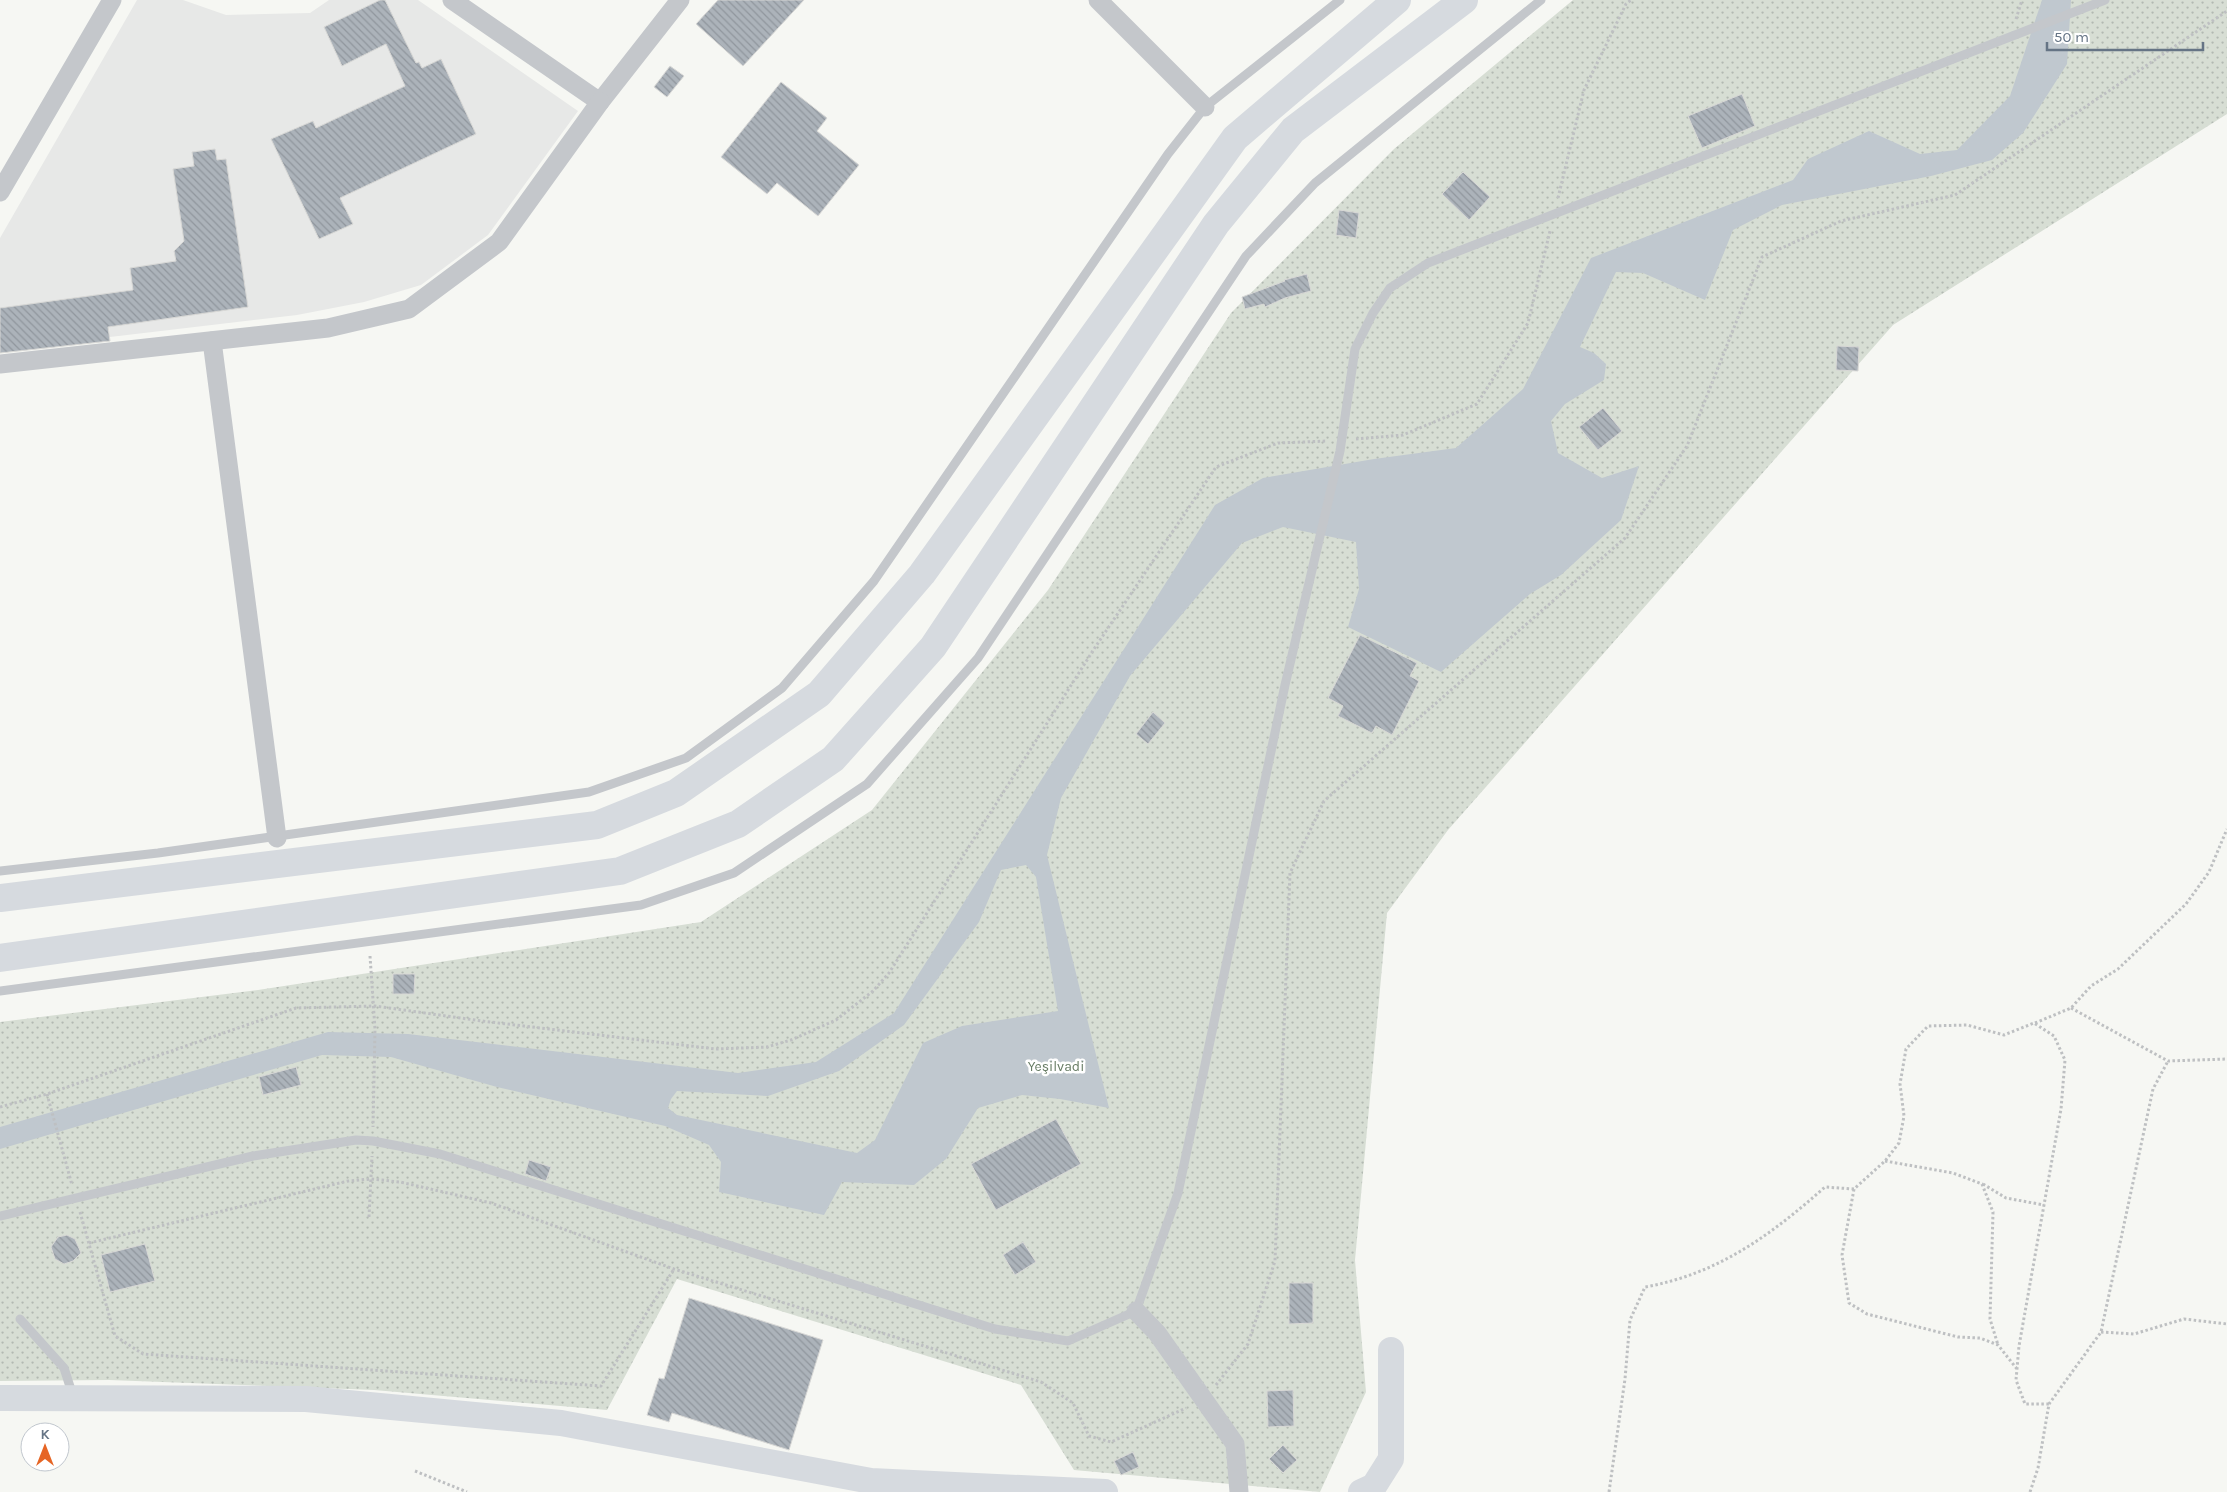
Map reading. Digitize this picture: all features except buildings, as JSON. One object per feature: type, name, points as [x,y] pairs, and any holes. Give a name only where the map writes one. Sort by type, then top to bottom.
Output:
[{"type":"main road","points":[[0,898],[597,825],[676,793],[819,694],[922,574],[1234,138],[1397,0]]},
{"type":"main road","points":[[0,958],[620,871],[738,824],[833,758],[933,647],[1216,224],[1292,130],[1464,0]]},
{"type":"street","points":[[0,192],[112,0]]},
{"type":"street","points":[[452,0],[600,102]]},
{"type":"street","points":[[0,364],[328,328],[409,309],[499,242],[600,102],[680,0]]},
{"type":"street","points":[[1098,0],[1204,107]]},
{"type":"street","points":[[212,341],[277,838]]},
{"type":"street","points":[[1136,1311],[1157,1333],[1234,1444],[1239,1492]]},
{"type":"street","points":[[1361,1492],[1374,1486],[1391,1459],[1391,1350]]},
{"type":"street","points":[[0,1398],[306,1399],[561,1423],[871,1481],[1105,1492]]},
{"type":"lane","points":[[0,870],[158,854],[590,792],[686,758],[782,688],[874,581],[1168,154],[1204,107],[1340,0]]},
{"type":"lane","points":[[0,991],[641,905],[734,873],[867,784],[978,658],[1246,256],[1315,183],[1541,0]]},
{"type":"lane","points":[[0,1216],[76,1200],[253,1156],[356,1140],[373,1141],[440,1154],[995,1329],[1068,1341],[1136,1311],[1178,1192],[1285,686],[1340,451],[1355,349],[1373,314],[1390,288],[1428,263],[2105,0]]},
{"type":"lane","points":[[20,1319],[64,1368],[74,1398]]},
{"type":"path","points":[[0,1107],[47,1094],[296,1008],[374,1006],[492,1023],[716,1049],[767,1047],[815,1032],[836,1020],[873,991],[889,973],[1094,649],[1216,467],[1278,443],[1342,441],[1403,435],[1477,404],[1528,323],[1584,90],[1626,4],[1631,0]]},
{"type":"path","points":[[1998,1345],[1980,1338],[1958,1337],[1867,1314],[1849,1303],[1842,1255],[1854,1189],[1885,1161],[1899,1143],[1904,1116],[1900,1084],[1906,1049],[1928,1026],[1967,1024],[2004,1035],[2071,1008],[2091,986],[2118,969],[2186,904],[2209,872],[2227,829]]},
{"type":"path","points":[[368,942],[374,1006],[376,1058]]},
{"type":"path","points":[[2071,1008],[2168,1061],[2227,1059]]},
{"type":"path","points":[[2034,1023],[2054,1036],[2065,1060],[2061,1109],[2019,1346],[2016,1380],[2025,1404],[2049,1404]]},
{"type":"path","points":[[2030,1492],[2038,1468],[2049,1404],[2101,1332],[2153,1089],[2168,1061]]},
{"type":"path","points":[[47,1094],[116,1336],[143,1354],[601,1386],[674,1269]]},
{"type":"path","points":[[1885,1161],[1953,1174],[1982,1184],[2006,1198],[2044,1205]]},
{"type":"path","points":[[1982,1184],[1993,1212],[1990,1319],[1998,1345],[2017,1369]]},
{"type":"path","points":[[1609,1492],[1625,1379],[1630,1320],[1645,1287],[1674,1282],[1733,1257],[1780,1226],[1825,1187],[1854,1189]]},
{"type":"path","points":[[2101,1332],[2134,1334],[2184,1319],[2227,1324]]},
{"type":"path","points":[[415,1471],[467,1492]]},
{"type":"shaded area","points":[[137,0],[183,0],[226,15],[310,13],[329,0],[418,0],[578,111],[488,235],[421,285],[364,302],[297,315],[0,350],[0,238]]},
{"type":"shaded area","points":[[2042,0],[2071,0],[2067,64],[2023,133],[1992,160],[1931,176],[1782,205],[1733,230],[1705,300],[1643,273],[1616,272],[1580,347],[1594,353],[1606,364],[1604,380],[1565,404],[1551,421],[1558,453],[1602,478],[1639,466],[1621,520],[1561,575],[1530,594],[1441,672],[1348,627],[1359,589],[1356,542],[1283,527],[1242,543],[1130,676],[1061,798],[1047,855],[1109,1108],[1060,1099],[1022,1095],[978,1108],[946,1159],[914,1185],[842,1182],[824,1215],[719,1192],[721,1162],[709,1145],[665,1126],[497,1087],[391,1057],[322,1055],[0,1149],[0,1127],[328,1032],[408,1034],[738,1073],[816,1062],[894,1013],[1215,505],[1263,478],[1374,459],[1456,448],[1523,389],[1591,258],[1793,180],[1808,159],[1869,131],[1920,154],[1957,150],[2010,96]],"holes":[[[1026,865],[1036,877],[1058,1011],[962,1026],[923,1043],[875,1140],[857,1153],[677,1115],[668,1108],[671,1099],[677,1091],[768,1096],[839,1071],[904,1025],[979,922],[1001,870]]]},
{"type":"green space","name":"Yeşilvadi","points":[[1573,0],[2227,0],[2227,114],[1893,325],[1448,830],[1387,913],[1355,1260],[1366,1392],[1320,1492],[1074,1470],[1021,1385],[677,1279],[607,1410],[374,1390],[109,1380],[0,1381],[0,1022],[258,990],[701,922],[872,810],[1048,590],[1231,313],[1394,149]]}]
